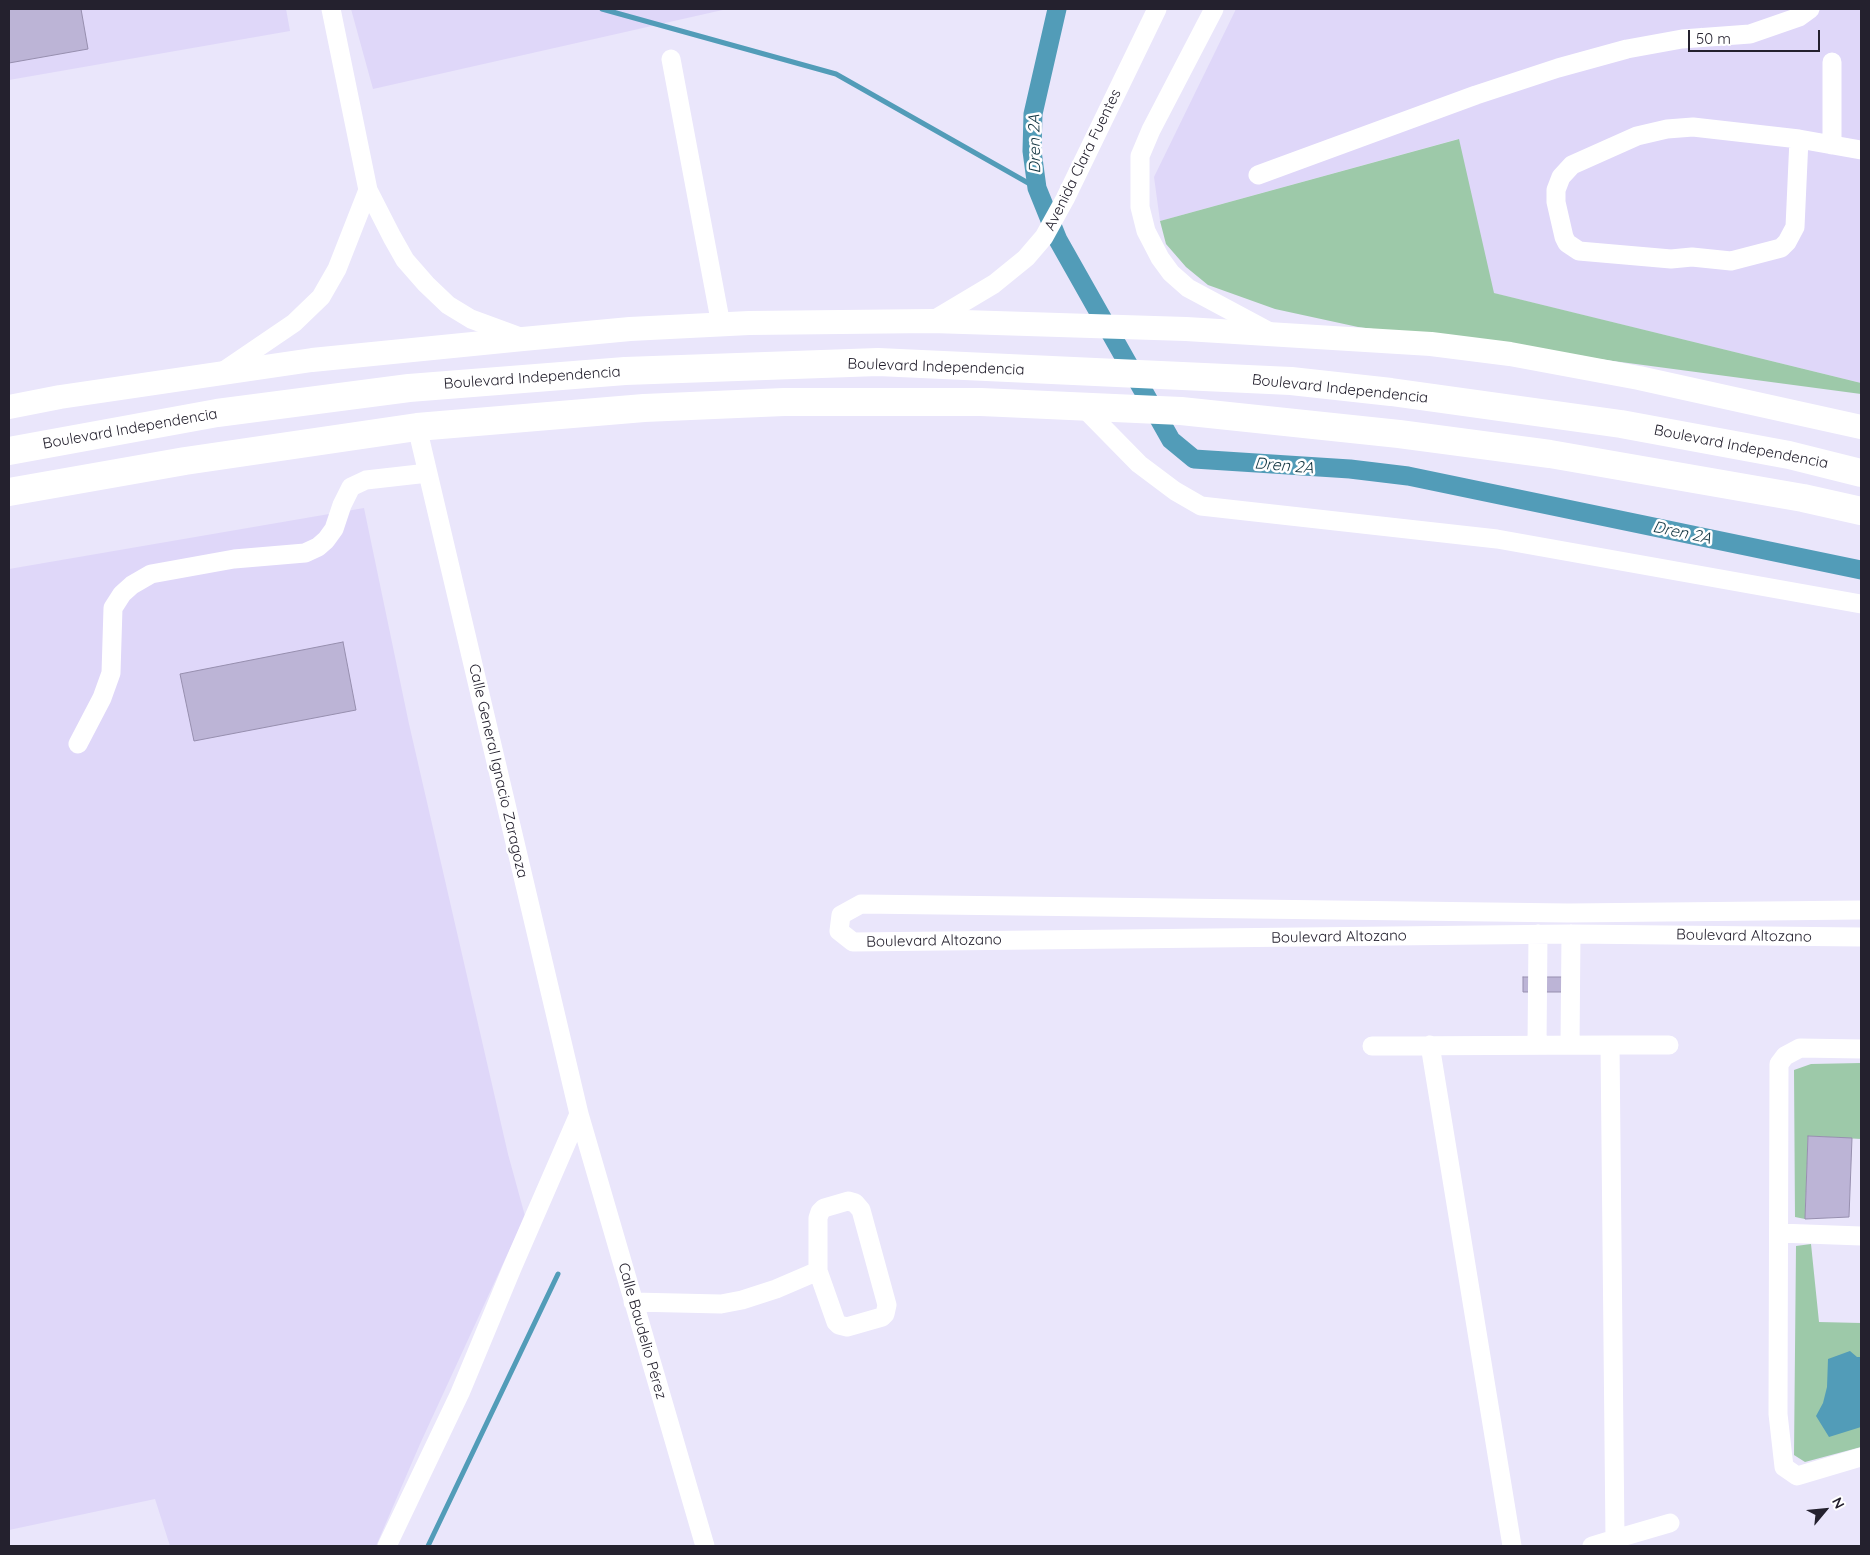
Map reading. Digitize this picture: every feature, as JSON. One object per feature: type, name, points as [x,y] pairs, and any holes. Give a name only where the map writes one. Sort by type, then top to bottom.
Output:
[{"type":"highway","name":"Boulevard Independencia","points":[[9,451],[217,413],[409,388],[558,375],[878,362],[1291,381],[1391,392],[1621,424],[1770,451],[1861,473]]},
{"type":"highway","points":[[9,492],[184,461],[417,427],[644,408],[784,402],[981,402],[1181,412],[1399,434],[1550,454],[1803,498],[1861,511]]},
{"type":"main road","points":[[9,407],[60,397],[312,360],[523,338],[630,329],[812,321],[932,321],[1129,326],[1431,344],[1510,354],[1639,378],[1861,427]]},
{"type":"street","points":[[331,9],[368,190],[405,260],[448,305],[488,327],[523,338]]},
{"type":"street","name":"Avenida Clara Fuentes","points":[[932,321],[994,284],[1026,258],[1044,237],[1065,199],[1157,9]]},
{"type":"street","points":[[1214,9],[1151,130],[1140,156],[1140,207],[1146,231],[1160,258],[1171,272],[1188,288],[1276,334]]},
{"type":"street","points":[[1258,175],[1476,95],[1558,68],[1636,47],[1682,39],[1750,34],[1799,17],[1810,9]]},
{"type":"street","points":[[671,59],[721,325]]},
{"type":"street","points":[[1832,62],[1832,145]]},
{"type":"street","points":[[1799,139],[1794,227],[1788,242],[1781,248],[1731,261],[1692,257],[1671,259],[1580,250],[1573,248],[1564,237],[1556,202],[1556,190],[1561,177],[1572,165],[1637,136],[1667,129],[1693,127],[1799,139],[1861,150]]},
{"type":"street","points":[[221,373],[294,323],[321,297],[337,269],[368,190]]},
{"type":"street","points":[[1083,407],[1139,464],[1175,491],[1200,506],[1497,539],[1861,604]]},
{"type":"street","name":"Calle General Ignacio Zaragoza","points":[[417,427],[580,1114]]},
{"type":"street","points":[[78,744],[102,698],[110,673],[113,608],[122,594],[132,585],[151,574],[234,558],[304,553],[318,547],[334,529],[342,504],[351,487],[366,480],[428,473]]},
{"type":"street","name":"Boulevard Altozano","points":[[1861,910],[1569,913],[861,904],[841,915],[839,930],[853,942],[1538,934],[1861,937]]},
{"type":"street","points":[[1537,1045],[1538,934]]},
{"type":"street","points":[[1570,1046],[1571,934]]},
{"type":"street","points":[[1430,1045],[1512,1546]]},
{"type":"street","points":[[1610,1045],[1615,1539]]},
{"type":"street","points":[[1372,1046],[1670,1046]]},
{"type":"street","points":[[1861,1049],[1800,1048],[1785,1056],[1779,1064],[1778,1414],[1784,1467],[1797,1476],[1861,1457]]},
{"type":"street","points":[[387,1546],[460,1393],[512,1268],[580,1114]]},
{"type":"street","name":"Calle Baudelio Pérez","points":[[580,1114],[705,1546]]},
{"type":"street","points":[[848,1201],[855,1203],[862,1210],[887,1305],[885,1314],[882,1317],[847,1326],[839,1325],[836,1322],[818,1271],[818,1218],[820,1212],[824,1208],[848,1201]]},
{"type":"street","points":[[1779,1233],[1861,1236]]},
{"type":"street","points":[[633,1302],[721,1304],[742,1300],[776,1289],[818,1271]]},
{"type":"street","points":[[1592,1546],[1670,1524]]},
{"type":"shaded area","points":[[9,9],[286,9],[290,31],[9,80]]},
{"type":"shaded area","points":[[351,9],[727,9],[373,89]]},
{"type":"shaded area","points":[[1236,9],[1861,9],[1861,383],[1493,293],[1458,139],[1160,221],[1154,177]]},
{"type":"shaded area","points":[[364,508],[409,724],[508,1154],[525,1216],[420,1444],[376,1546],[170,1546],[155,1499],[9,1530],[9,569]]},
{"type":"green space","points":[[1459,139],[1494,293],[1861,383],[1861,394],[1358,327],[1275,309],[1208,285],[1186,267],[1166,244],[1160,221]]},
{"type":"green space","points":[[1861,1063],[1861,1139],[1808,1136],[1805,1219],[1795,1217],[1794,1070],[1811,1064]]},
{"type":"green space","points":[[1811,1244],[1819,1322],[1861,1323],[1861,1447],[1805,1462],[1794,1455],[1796,1246]]},
{"type":"water","points":[[1850,1351],[1857,1357],[1861,1357],[1861,1427],[1829,1437],[1816,1416],[1823,1403],[1827,1387],[1828,1359]]},
{"type":"building","points":[[9,9],[81,9],[88,49],[9,63]]},
{"type":"building","points":[[343,642],[356,710],[194,741],[180,674]]},
{"type":"building","points":[[1523,977],[1577,977],[1577,992],[1523,992]]},
{"type":"building","points":[[1808,1136],[1852,1138],[1849,1217],[1805,1219]]},
{"type":"waterway","points":[[602,9],[836,74],[1037,188]]},
{"type":"waterway","name":"Dren 2A","points":[[1057,9],[1033,114],[1032,151],[1037,188],[1058,240],[1171,440],[1194,459],[1350,469],[1408,476],[1861,570]]},
{"type":"waterway","points":[[428,1546],[558,1274]]}]
